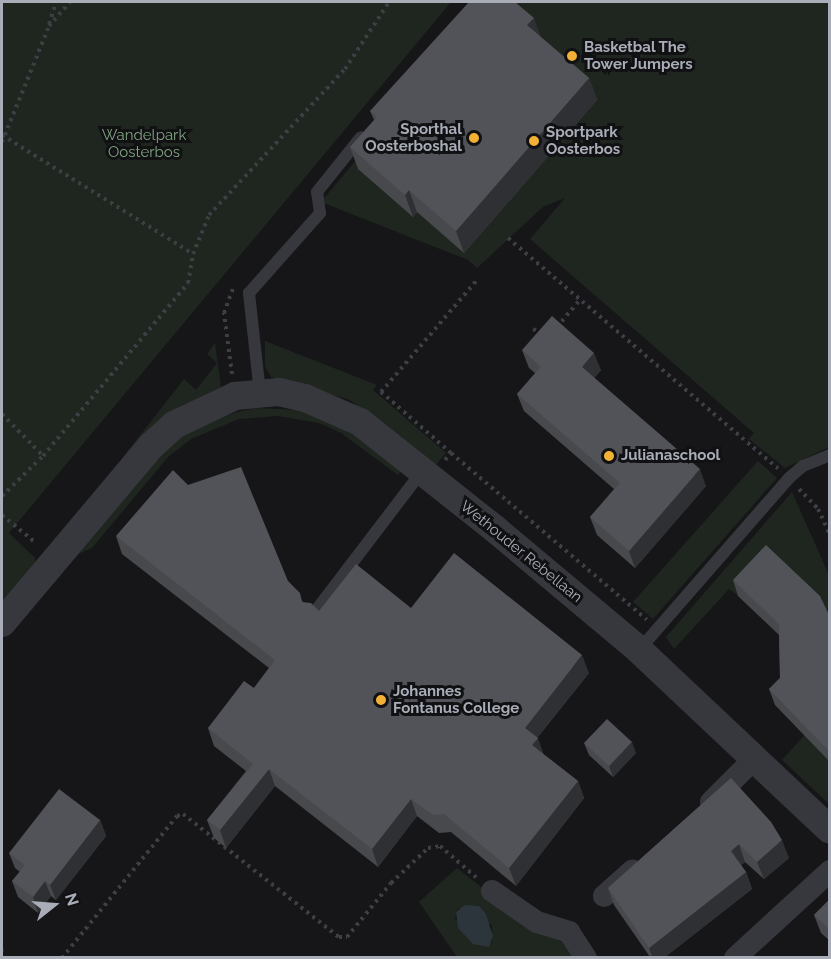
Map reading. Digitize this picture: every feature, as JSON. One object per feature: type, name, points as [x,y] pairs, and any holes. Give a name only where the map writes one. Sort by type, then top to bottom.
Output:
[{"type":"street","name":"Wethouder Rebellaan","points":[[2,622],[151,446],[202,409],[235,396],[279,392],[336,409],[360,422],[426,475],[648,639],[755,758],[830,830]]},
{"type":"street","points":[[698,815],[755,758]]},
{"type":"street","points":[[604,896],[647,859]]},
{"type":"street","points":[[735,957],[830,871]]},
{"type":"street","points":[[492,891],[537,922],[569,932],[586,957]]},
{"type":"lane","points":[[260,393],[249,293],[320,213],[317,192],[367,129]]},
{"type":"lane","points":[[648,639],[789,478],[803,466],[830,455]]},
{"type":"lane","points":[[314,613],[426,475]]},
{"type":"path","points":[[56,2],[49,26],[2,139],[193,254]]},
{"type":"path","points":[[49,26],[70,2]]},
{"type":"path","points":[[2,496],[43,456],[188,283],[193,254],[209,215],[345,69],[389,2]]},
{"type":"path","points":[[508,238],[789,478],[818,509],[830,535]]},
{"type":"path","points":[[478,279],[381,392],[451,453],[648,639]]},
{"type":"path","points":[[533,329],[550,336],[580,300]]},
{"type":"path","points":[[2,414],[43,456]]},
{"type":"path","points":[[426,475],[451,453]]},
{"type":"path","points":[[2,516],[35,545],[43,536]]},
{"type":"path","points":[[62,957],[177,816],[183,814],[339,937],[347,937],[391,883],[429,848],[440,846],[492,891]]},
{"type":"green space","name":"Wandelpark Oosterbos","points":[[2,2],[451,2],[9,533],[35,558],[35,566],[2,607]]},
{"type":"green space","points":[[488,2],[829,2],[829,447],[785,468],[749,439],[754,433],[530,239],[565,198],[543,207],[477,268],[468,260],[321,202]]},
{"type":"green space","points":[[265,341],[377,385],[373,390],[446,453],[435,466],[350,400],[271,377],[265,366]]},
{"type":"green space","points":[[215,343],[221,387],[173,411],[66,530],[184,379],[196,390],[217,363],[207,354]]},
{"type":"green space","points":[[257,408],[300,410],[343,424],[403,468],[398,475],[341,433],[319,423],[278,416],[239,419],[191,439],[168,457],[92,548],[71,557],[144,470],[187,431],[237,412]]},
{"type":"green space","points":[[758,461],[777,478],[653,619],[633,602]]},
{"type":"green space","points":[[792,492],[829,575],[829,665],[729,589],[674,649],[666,637]]},
{"type":"green space","points":[[829,708],[829,804],[782,760]]},
{"type":"green space","points":[[457,868],[537,931],[565,943],[575,957],[457,957],[419,902]],"holes":[[[458,908],[492,925],[492,943],[455,919]]]},
{"type":"shaded area","points":[[465,905],[479,906],[486,914],[493,936],[489,947],[473,944],[458,928],[456,912]]},
{"type":"building","name":"Sporthal Oosterboshal","points":[[469,2],[515,2],[534,18],[527,25],[589,78],[456,231],[409,190],[405,195],[350,147],[377,117],[370,111]]},
{"type":"building","points":[[552,316],[594,353],[582,367],[700,469],[629,551],[590,517],[620,483],[517,394],[541,367],[522,350]]},
{"type":"building","points":[[241,467],[288,581],[300,593],[302,602],[311,603],[319,611],[356,564],[411,608],[454,553],[582,655],[525,728],[538,738],[532,745],[578,781],[509,868],[444,814],[433,815],[411,799],[372,849],[269,769],[220,830],[207,820],[253,764],[208,728],[244,681],[254,688],[275,660],[116,536],[173,470],[188,485]]},
{"type":"building","points":[[766,545],[820,596],[830,617],[830,752],[769,689],[780,678],[779,624],[733,580]]},
{"type":"building","points":[[607,719],[632,742],[609,766],[584,743]]},
{"type":"building","points":[[731,778],[771,822],[782,840],[757,862],[739,844],[731,851],[746,872],[649,948],[608,888]]},
{"type":"building","points":[[59,789],[100,820],[50,885],[45,881],[33,897],[12,881],[25,865],[9,853]]},
{"type":"building","points":[[830,899],[830,929],[814,915]]},
{"type":"place","name":"Basketbal The Tower Jumpers","points":[[572,56]]},
{"type":"place","name":"Sporthal Oosterboshal","points":[[474,138]]},
{"type":"place","name":"Sportpark Oosterbos","points":[[534,141]]},
{"type":"place","name":"Julianaschool","points":[[609,456]]},
{"type":"place","name":"Johannes Fontanus College","points":[[381,700]]}]
